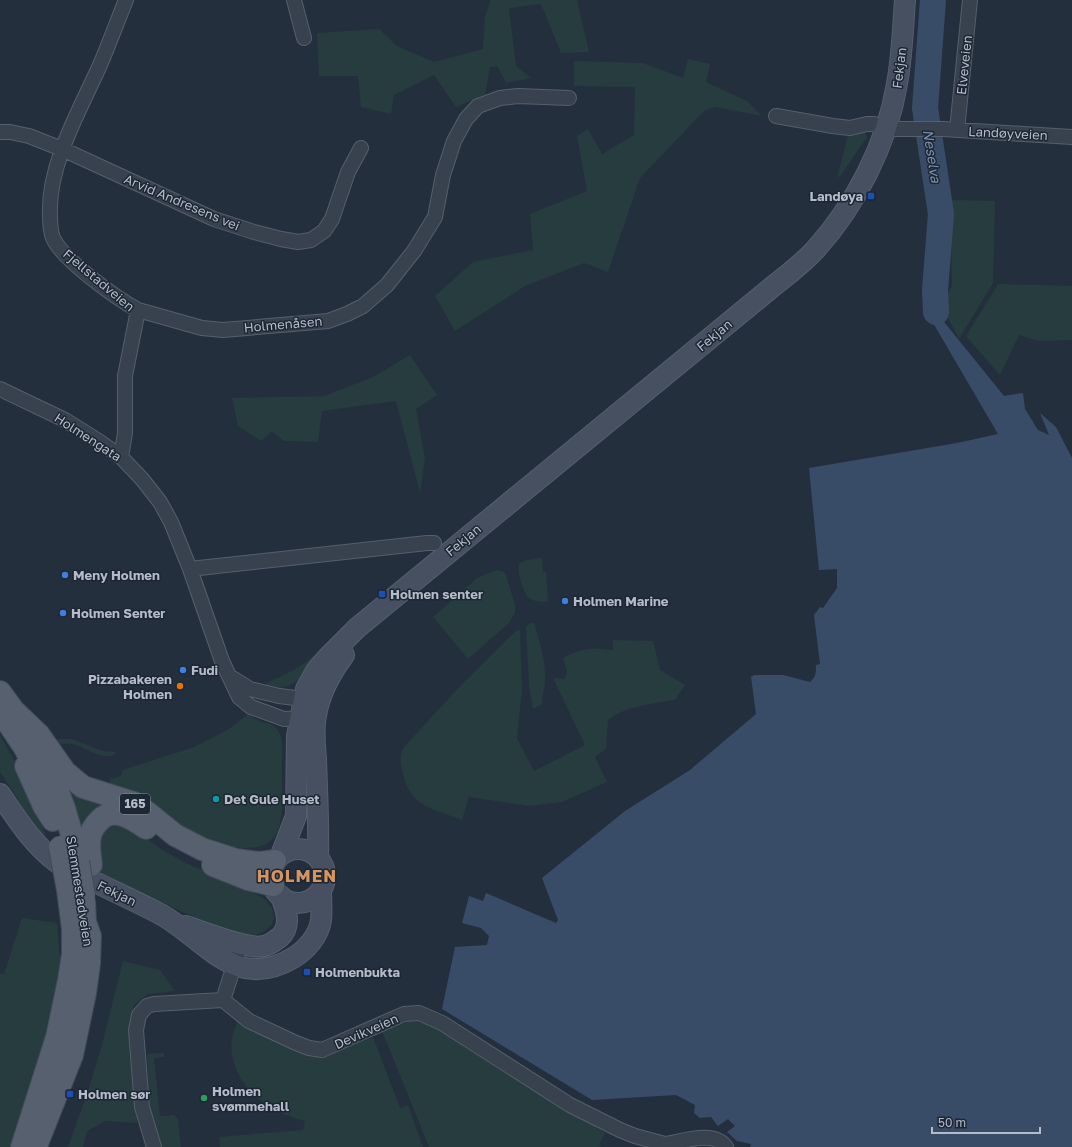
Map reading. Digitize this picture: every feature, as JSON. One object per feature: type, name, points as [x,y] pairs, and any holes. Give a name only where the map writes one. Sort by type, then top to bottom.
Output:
[{"type":"main road","name":"Fekjan","points":[[278,858],[296,816],[297,736],[309,711],[339,662],[401,590],[804,261],[833,229],[850,204],[871,165],[886,129],[898,84],[905,0]]},
{"type":"main road","name":"Slemmestadveien","points":[[0,692],[5,716],[44,806],[76,857]]},
{"type":"main road","name":"Fekjan","points":[[309,711],[319,814],[318,858]]},
{"type":"main road","name":"Slemmestadveien","points":[[5,716],[27,729],[50,772],[66,813],[76,857],[81,896],[90,936],[86,993],[72,1055],[36,1147]]},
{"type":"main road","name":"165","points":[[5,716],[39,735],[65,772],[83,787],[134,803],[175,835],[202,849],[236,860],[260,863],[278,858]]},
{"type":"main road","name":"Fekjan","points":[[0,794],[33,840],[51,858],[73,872],[171,921],[216,956],[246,968],[269,969],[288,961],[304,951],[311,944],[321,922],[321,890]]},
{"type":"main road","name":"165","points":[[76,857],[90,842],[93,828],[105,816],[119,814],[132,819],[176,848],[277,890]]},
{"type":"main road","points":[[296,849],[312,853],[318,858],[323,865],[325,874],[321,890],[315,896],[307,901],[289,901],[277,890],[271,877],[272,869],[278,858],[288,851],[296,849]]},
{"type":"main road","name":"Fekjan","points":[[171,921],[241,944],[263,946],[276,940],[283,934],[286,924],[287,912],[277,890]]},
{"type":"main road","name":"Slemmestadveien","points":[[22,1147],[57,1037],[66,998],[73,954],[73,929],[81,896]]},
{"type":"street","name":"Fjellstadveien","points":[[121,457],[125,433],[125,376],[138,310],[118,299],[66,255],[53,238],[50,226],[49,200],[52,182],[62,149],[108,48],[126,0]]},
{"type":"street","points":[[294,0],[304,38]]},
{"type":"street","name":"Elveveien","points":[[950,130],[970,0]]},
{"type":"street","name":"Holmenåsen","points":[[138,310],[202,328],[223,330],[328,321],[363,306],[387,285],[414,251],[435,217],[443,175],[454,140],[466,119],[478,106],[500,98],[518,96],[569,98]]},
{"type":"street","points":[[776,116],[850,128],[874,124],[886,129]]},
{"type":"street","name":"Landøyveien","points":[[886,129],[913,128],[1072,137]]},
{"type":"street","name":"Arvid Andresens vei","points":[[0,132],[10,132],[29,136],[62,149],[214,219],[254,232],[298,242],[311,240],[324,231],[332,219],[348,172],[361,148]]},
{"type":"street","name":"Holmengata","points":[[0,389],[65,420],[121,457],[142,479],[160,502],[171,522],[190,569],[222,661],[239,697],[251,707],[284,719],[309,711]]},
{"type":"street","points":[[190,569],[427,542],[434,543]]},
{"type":"street","points":[[229,676],[250,689],[279,696],[309,711]]},
{"type":"street","points":[[154,1147],[142,1107],[136,1030],[139,1015],[147,1006],[154,1004],[223,1000],[233,964],[241,944]]},
{"type":"street","name":"Devikveien","points":[[223,1000],[249,1021],[296,1043],[309,1048],[322,1050],[404,1014],[419,1013],[442,1023],[570,1105],[635,1136],[671,1145]]},
{"type":"street","points":[[671,1145],[703,1138],[711,1138],[721,1142],[726,1147]]},
{"type":"green space","points":[[491,0],[577,0],[589,52],[561,53],[541,4],[509,8],[516,66],[531,78],[506,83],[497,66],[490,67],[485,95],[456,107],[434,75],[394,95],[391,114],[361,107],[358,76],[319,76],[317,33],[379,29],[397,46],[434,62],[483,49],[485,16]]},
{"type":"green space","points":[[688,59],[710,64],[706,82],[747,101],[762,116],[715,107],[704,111],[640,178],[608,272],[584,263],[525,286],[455,331],[435,296],[473,262],[533,250],[530,214],[587,191],[577,136],[588,129],[602,154],[634,135],[635,87],[574,86],[574,61],[643,63],[683,78]]},
{"type":"green space","points":[[863,130],[867,137],[841,175],[837,178],[848,135],[850,132]]},
{"type":"green space","points":[[950,200],[995,201],[993,283],[959,339],[941,305],[952,286]]},
{"type":"green space","points":[[998,284],[1072,286],[1072,340],[1038,341],[1019,335],[1000,375],[966,336]]},
{"type":"green space","points":[[410,355],[437,395],[416,409],[425,458],[420,493],[396,401],[322,411],[318,442],[284,441],[272,431],[261,441],[238,426],[232,398],[324,396],[373,377]]},
{"type":"green space","points":[[542,558],[543,572],[546,572],[548,602],[540,602],[529,598],[519,575],[520,563]]},
{"type":"green space","points":[[497,570],[504,572],[506,575],[515,605],[515,613],[509,623],[468,659],[433,617],[477,578]]},
{"type":"green space","points":[[371,604],[300,679],[282,688],[262,687],[306,662]]},
{"type":"green space","points":[[530,623],[534,623],[535,625],[545,669],[542,704],[533,709],[529,685],[526,627]]},
{"type":"green space","points":[[517,630],[520,630],[522,689],[517,738],[534,771],[585,745],[553,678],[565,679],[567,671],[563,658],[576,652],[588,649],[613,650],[613,640],[653,641],[660,670],[685,685],[675,700],[630,709],[608,720],[606,749],[595,757],[607,782],[562,802],[530,806],[469,797],[462,820],[425,805],[411,794],[406,785],[402,770],[401,754],[404,747],[463,683]]},
{"type":"green space","points":[[248,714],[259,721],[274,726],[279,732],[282,743],[282,812],[279,826],[274,837],[265,845],[252,848],[234,847],[210,842],[109,786],[110,779],[121,776],[123,770],[194,747],[229,729]]},
{"type":"green space","points":[[0,735],[22,774],[34,801],[46,837],[36,828],[0,772]]},
{"type":"green space","points":[[58,739],[72,739],[103,751],[115,752],[114,755],[100,755],[74,744],[59,744],[57,741]]},
{"type":"green space","points":[[64,781],[109,804],[99,808],[91,814],[85,821],[81,831]]},
{"type":"green space","points":[[120,824],[132,828],[162,850],[192,866],[233,882],[267,901],[272,908],[274,917],[271,926],[254,936],[239,935],[196,918],[102,875],[100,843],[102,836],[111,826]]},
{"type":"green space","points":[[22,918],[57,923],[61,969],[40,1060],[14,1147],[0,1147],[0,974],[4,974]]},
{"type":"green space","points":[[123,961],[160,970],[175,991],[148,994],[134,1005],[130,1021],[137,1123],[105,1121],[87,1131],[83,1147],[68,1147],[87,1094],[102,1045]]},
{"type":"green space","points":[[238,1021],[253,1031],[294,1050],[322,1056],[373,1037],[400,1108],[408,1105],[423,1147],[220,1147],[219,1137],[303,1130],[305,1121],[276,1110],[255,1095],[246,1086],[234,1064],[232,1051],[232,1038]]},
{"type":"green space","points":[[411,1021],[435,1025],[605,1133],[599,1145],[601,1147],[429,1147],[382,1031]]},
{"type":"green space","points":[[164,1053],[164,1057],[154,1058],[160,1116],[174,1115],[178,1119],[181,1147],[162,1147],[157,1137],[151,1114],[147,1054]]},
{"type":"water","points":[[936,312],[1004,396],[1023,393],[1025,409],[1038,430],[1049,435],[1040,413],[1056,427],[1072,458],[1072,1147],[750,1147],[751,1144],[737,1141],[727,1132],[735,1126],[728,1119],[718,1126],[711,1117],[700,1118],[694,1113],[695,1105],[676,1095],[592,1100],[442,1009],[455,947],[487,945],[489,936],[481,928],[462,923],[469,896],[483,901],[486,893],[556,923],[558,920],[542,878],[625,811],[690,770],[756,714],[751,677],[754,675],[783,675],[810,682],[815,677],[816,665],[820,664],[814,615],[820,607],[823,608],[837,588],[837,569],[819,570],[809,468],[957,443],[998,434],[929,316]]},
{"type":"waterway","name":"Neselva","points":[[933,0],[925,108],[941,214],[935,290],[936,312]]},
{"type":"place","name":"Landøya","points":[[871,196]]},
{"type":"place","name":"Meny Holmen","points":[[65,575]]},
{"type":"place","name":"Holmen senter","points":[[382,594]]},
{"type":"place","name":"Holmen Marine","points":[[565,601]]},
{"type":"place","name":"Holmen Senter","points":[[63,613]]},
{"type":"place","name":"Fudi","points":[[183,670]]},
{"type":"place","name":"Pizzabakeren Holmen","points":[[180,686]]},
{"type":"place","name":"Det Gule Huset","points":[[216,799]]},
{"type":"place","name":"Holmenbukta","points":[[307,972]]},
{"type":"place","name":"Holmen sør","points":[[70,1094]]},
{"type":"place","name":"Holmen svømmehall","points":[[204,1098]]},
{"type":"district","name":"HOLMEN","points":[[297,876]]}]
